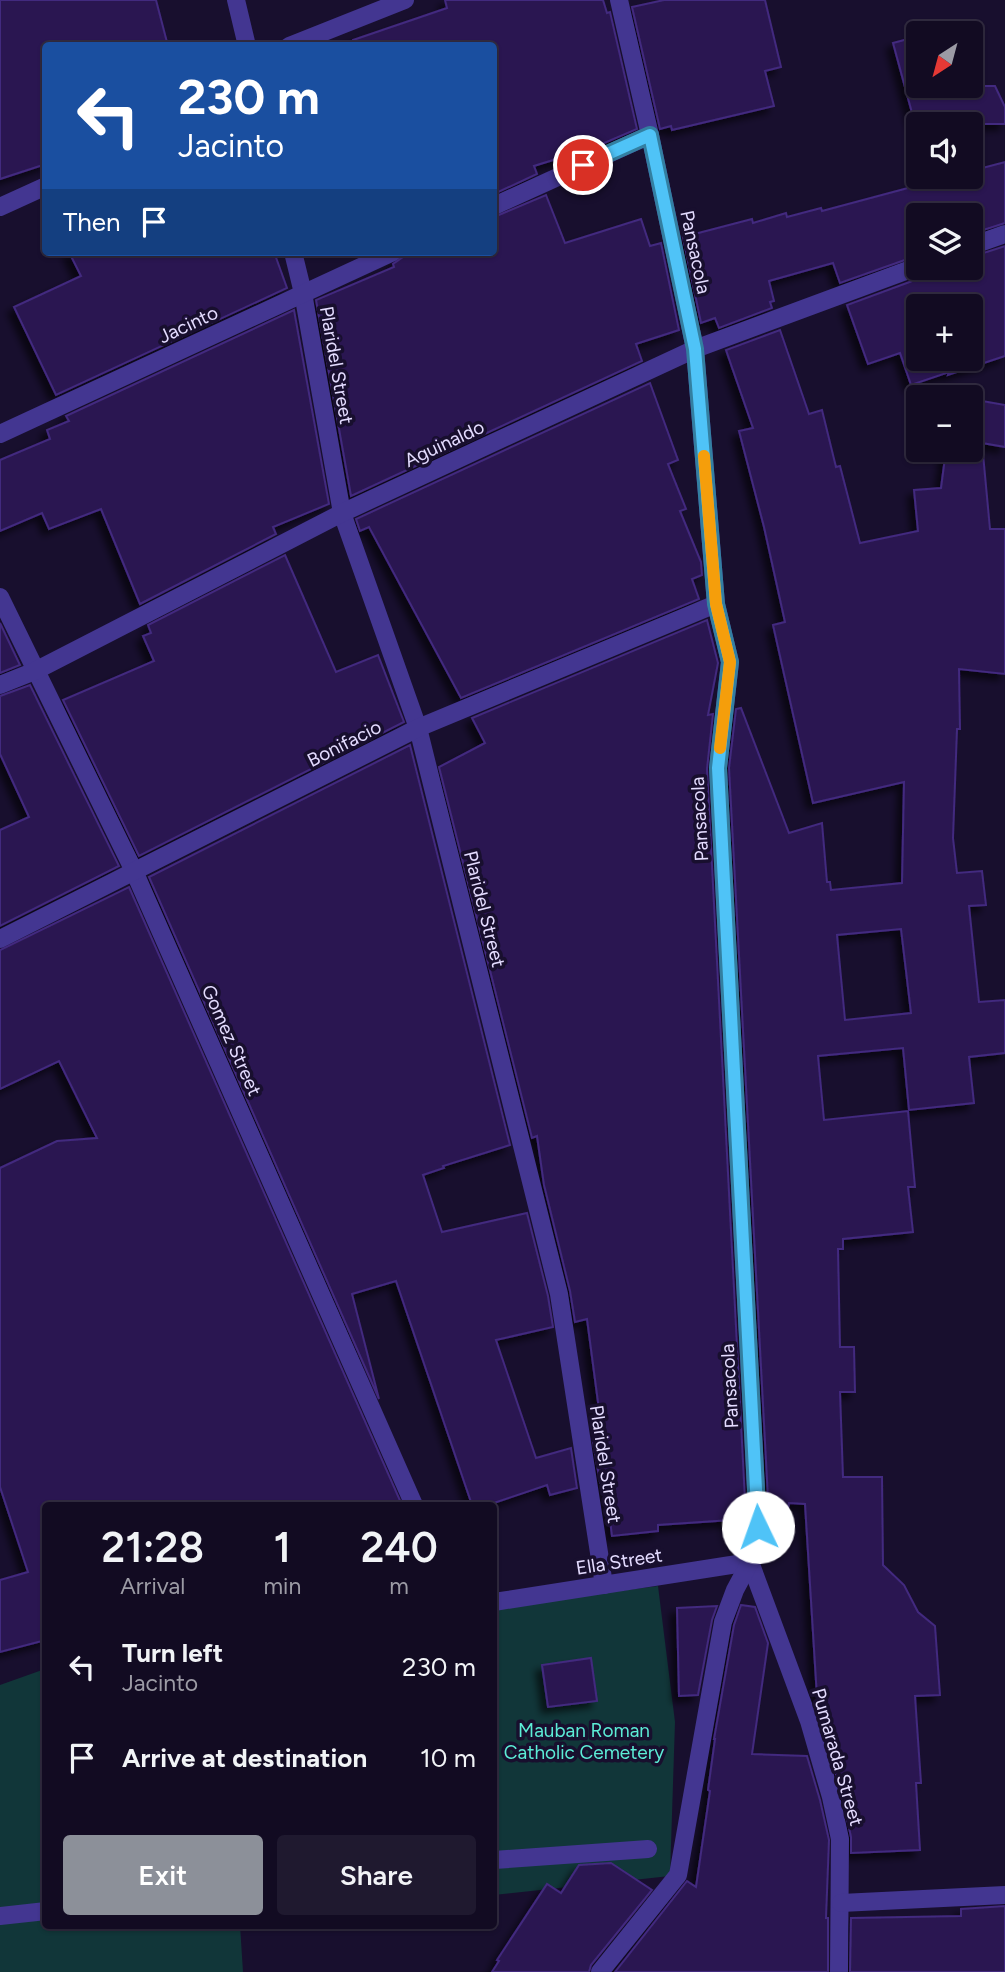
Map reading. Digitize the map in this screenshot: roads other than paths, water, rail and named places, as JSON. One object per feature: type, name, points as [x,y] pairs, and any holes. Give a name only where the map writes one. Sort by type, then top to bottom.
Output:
[{"type":"street","points":[[236,0],[246,42]]},
{"type":"street","points":[[299,42],[405,0]]},
{"type":"street","name":"Pansacola","points":[[600,1972],[678,1875],[723,1622],[735,1590],[750,1562],[758,1527],[718,768],[730,662],[716,604],[695,349],[619,0]]},
{"type":"street","points":[[497,205],[650,135]]},
{"type":"street","points":[[0,207],[42,188]]},
{"type":"street","points":[[983,242],[1005,234]]},
{"type":"street","name":"Plaridel Street","points":[[294,256],[342,513],[418,729],[559,1294],[604,1585]]},
{"type":"street","name":"Jacinto","points":[[0,434],[384,256]]},
{"type":"street","name":"Aguinaldo","points":[[0,685],[35,671],[342,513],[695,349],[906,271]]},
{"type":"street","name":"Gomez Street","points":[[0,597],[134,871],[413,1502]]},
{"type":"street","name":"Bonifacio","points":[[0,939],[418,729],[716,604]]},
{"type":"street","name":"Ella Street","points":[[497,1602],[750,1562]]},
{"type":"street","name":"Pumarada Street","points":[[750,1562],[809,1721],[831,1797],[840,1839],[839,1972]]},
{"type":"street","points":[[497,1860],[648,1849]]},
{"type":"street","points":[[841,1903],[1005,1895]]},
{"type":"street","points":[[0,1916],[42,1911]]},
{"type":"park label","name":"Mauban Roman Catholic Cemetery","points":[[584,1741]]}]
